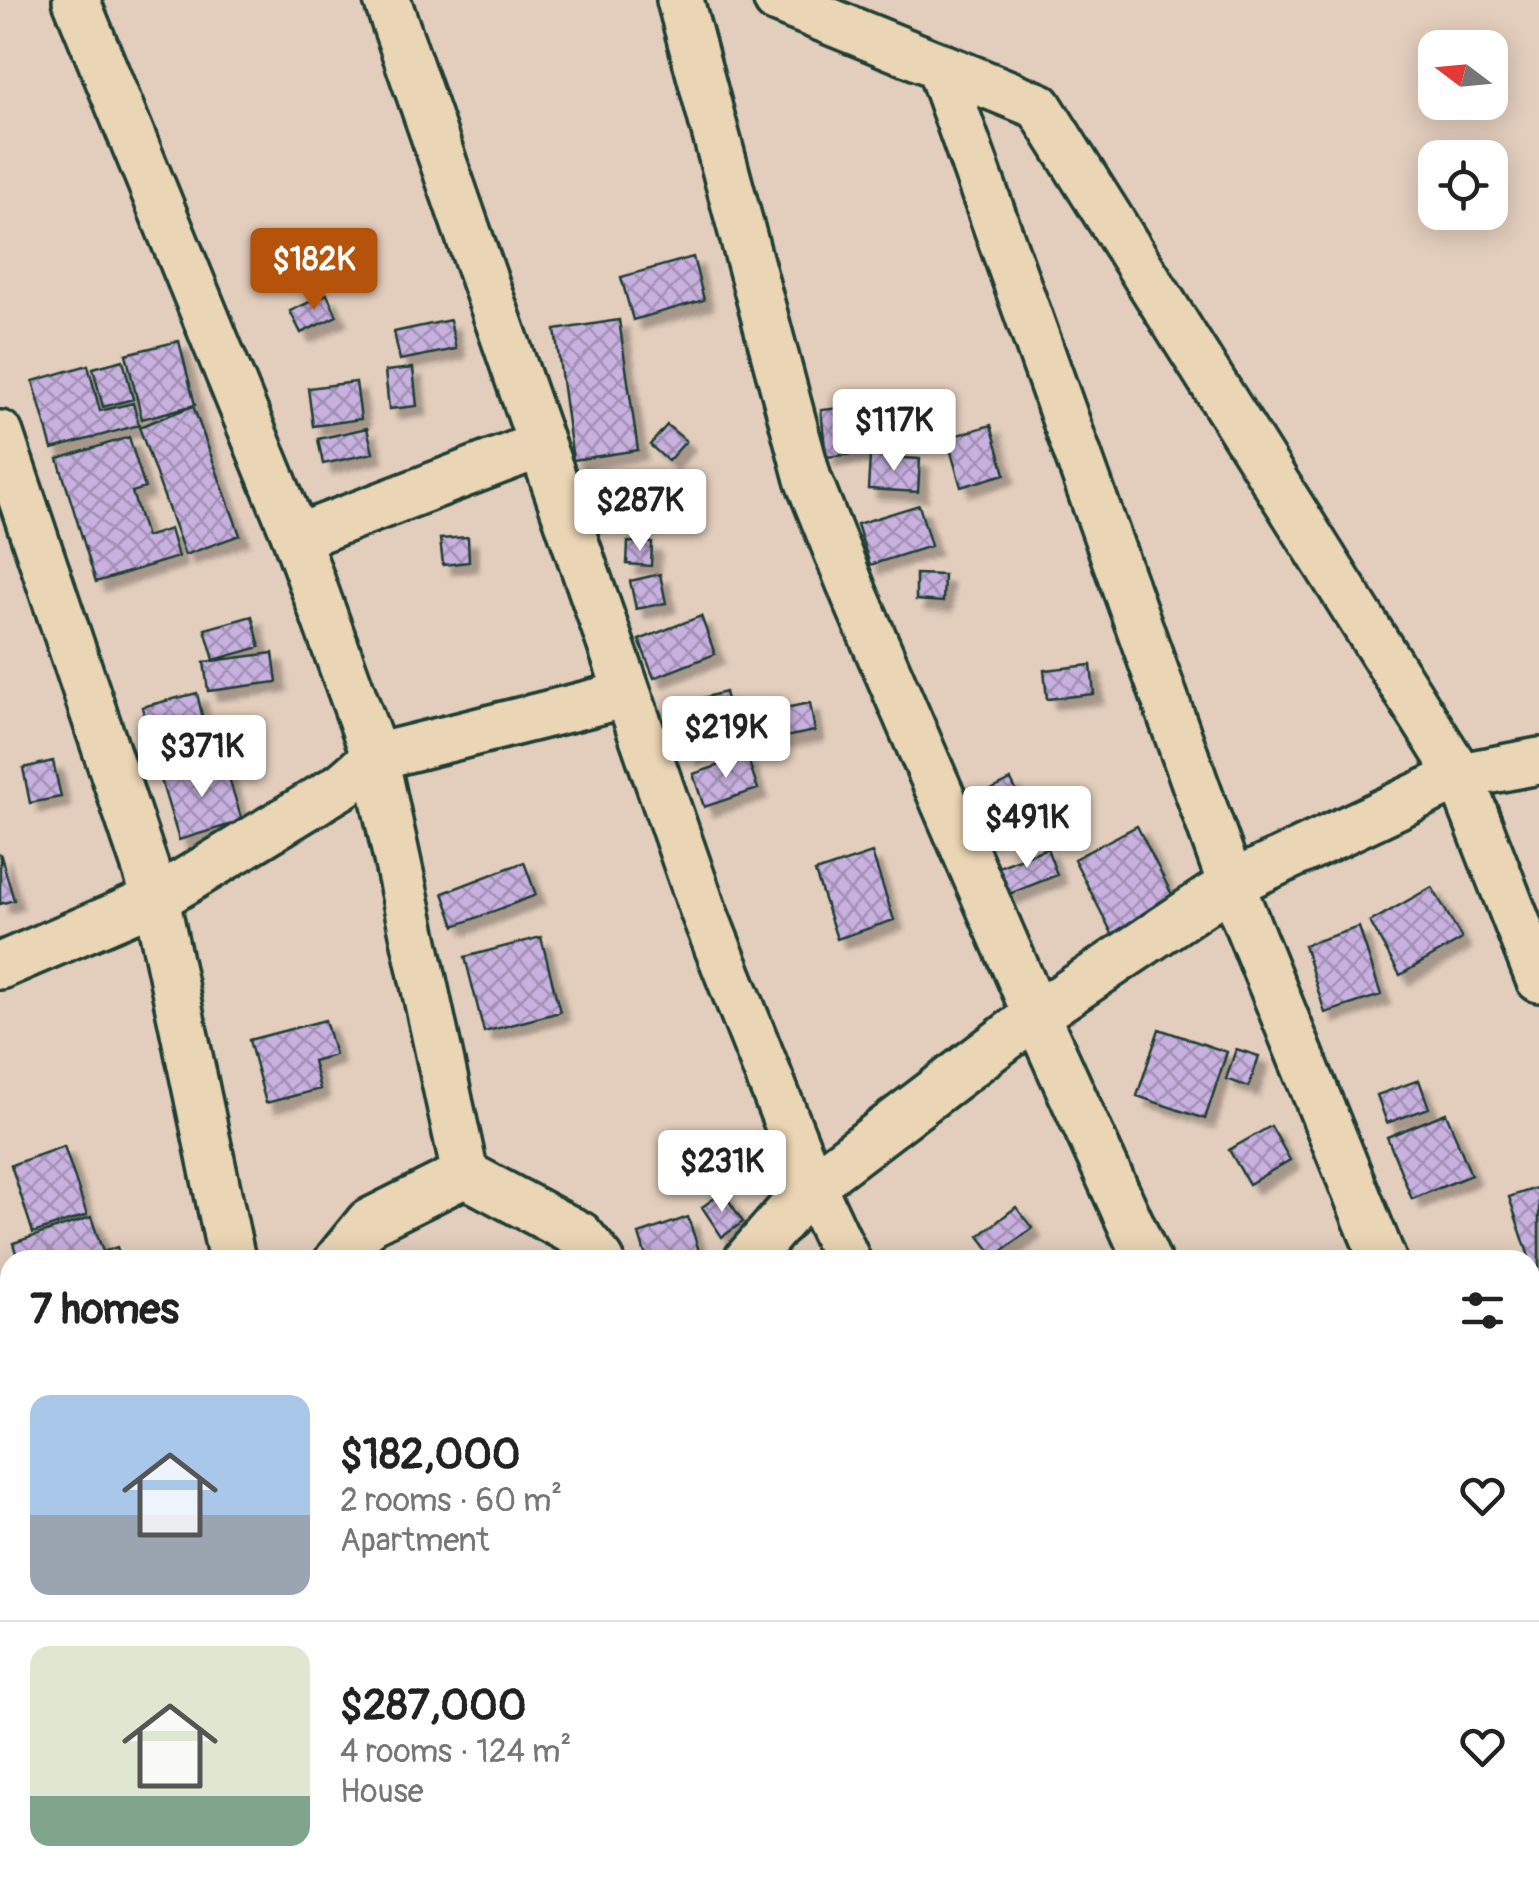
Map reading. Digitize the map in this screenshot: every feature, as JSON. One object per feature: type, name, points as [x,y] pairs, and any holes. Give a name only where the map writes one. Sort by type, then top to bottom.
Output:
[{"type":"street","points":[[76,0],[296,538],[375,757],[465,1174],[580,1235],[593,1250]]},
{"type":"street","points":[[386,0],[704,913],[812,1185],[842,1250]]},
{"type":"street","points":[[680,0],[808,479],[854,596],[1142,1250]]},
{"type":"street","points":[[777,0],[1039,106],[1460,776],[1539,979]]},
{"type":"street","points":[[938,65],[1231,884],[1379,1250]]},
{"type":"street","points":[[0,434],[156,899],[230,1250]]},
{"type":"street","points":[[296,538],[540,445]]},
{"type":"street","points":[[0,966],[156,899],[342,785],[375,757],[628,694]]},
{"type":"street","points":[[756,1250],[812,1185],[1036,1015],[1231,884],[1460,776],[1539,761]]},
{"type":"street","points":[[346,1250],[369,1222],[465,1174]]},
{"type":"building","points":[[693,257],[704,300],[633,320],[621,277]]},
{"type":"building","points":[[327,294],[337,316],[301,333],[290,311]]},
{"type":"building","points":[[450,320],[456,349],[400,360],[394,332]]},
{"type":"building","points":[[619,320],[638,450],[573,460],[555,330]]},
{"type":"building","points":[[179,341],[195,405],[142,419],[126,354]]},
{"type":"building","points":[[123,360],[133,399],[103,407],[93,368]]},
{"type":"building","points":[[88,365],[100,411],[133,403],[139,425],[52,449],[33,381]]},
{"type":"building","points":[[413,368],[417,406],[389,409],[385,371]]},
{"type":"building","points":[[356,382],[361,419],[313,426],[308,388]]},
{"type":"building","points":[[879,404],[884,451],[826,457],[821,410]]},
{"type":"building","points":[[193,406],[240,535],[185,555],[139,427]]},
{"type":"building","points":[[667,425],[686,441],[668,461],[650,445]]},
{"type":"building","points":[[991,425],[1005,474],[961,487],[947,438]]},
{"type":"building","points":[[367,428],[373,453],[323,464],[318,439]]},
{"type":"building","points":[[129,437],[145,488],[132,492],[146,537],[170,529],[178,557],[96,582],[58,459]]},
{"type":"building","points":[[870,456],[920,459],[918,492],[868,489]]},
{"type":"building","points":[[919,505],[931,546],[870,565],[857,524]]},
{"type":"building","points":[[468,537],[469,562],[443,565],[440,539]]},
{"type":"building","points":[[628,542],[652,543],[651,566],[627,564]]},
{"type":"building","points":[[660,574],[666,603],[636,609],[630,581]]},
{"type":"building","points":[[916,574],[944,575],[943,602],[916,600]]},
{"type":"building","points":[[252,616],[260,647],[214,660],[205,629]]},
{"type":"building","points":[[701,616],[715,654],[654,678],[639,640]]},
{"type":"building","points":[[273,653],[277,682],[208,691],[204,662]]},
{"type":"building","points":[[1091,665],[1094,694],[1047,699],[1044,670]]},
{"type":"building","points":[[725,692],[738,743],[689,756],[676,705]]},
{"type":"building","points":[[197,693],[211,755],[157,768],[142,707]]},
{"type":"building","points":[[810,703],[815,731],[769,740],[764,712]]},
{"type":"building","points":[[747,756],[758,789],[704,807],[693,774]]},
{"type":"building","points":[[53,761],[61,797],[30,803],[23,768]]},
{"type":"building","points":[[224,761],[242,821],[179,840],[161,780]]},
{"type":"building","points":[[1011,780],[1028,814],[978,839],[961,805]]},
{"type":"building","points":[[1137,826],[1185,920],[1122,953],[1074,859]]},
{"type":"building","points":[[1047,848],[1057,875],[1007,895],[996,868]]},
{"type":"building","points":[[0,853],[14,900],[0,904]]},
{"type":"building","points":[[872,853],[894,920],[837,939],[815,872]]},
{"type":"building","points":[[524,862],[536,895],[455,926],[443,893]]},
{"type":"building","points":[[1432,887],[1462,939],[1400,975],[1370,922]]},
{"type":"building","points":[[1359,927],[1381,995],[1325,1013],[1304,945]]},
{"type":"building","points":[[541,937],[560,1012],[484,1032],[465,957]]},
{"type":"building","points":[[325,1020],[335,1055],[313,1061],[320,1089],[266,1103],[249,1040]]},
{"type":"building","points":[[1159,1029],[1227,1052],[1205,1119],[1137,1096]]},
{"type":"building","points":[[1236,1049],[1259,1056],[1249,1087],[1226,1079]]},
{"type":"building","points":[[1419,1080],[1429,1108],[1387,1123],[1377,1095]]},
{"type":"building","points":[[1446,1113],[1471,1175],[1412,1199],[1387,1137]]},
{"type":"building","points":[[1271,1126],[1290,1160],[1249,1184],[1229,1150]]},
{"type":"building","points":[[64,1146],[87,1215],[33,1233],[11,1165]]},
{"type":"building","points":[[1539,1187],[1539,1250],[1527,1250],[1509,1197]]},
{"type":"building","points":[[723,1192],[743,1222],[722,1237],[702,1207]]},
{"type":"building","points":[[1016,1207],[1032,1228],[1004,1250],[990,1250],[979,1236]]},
{"type":"building","points":[[91,1217],[102,1250],[15,1250],[13,1243]]},
{"type":"building","points":[[688,1217],[699,1250],[644,1250],[639,1234]]}]
